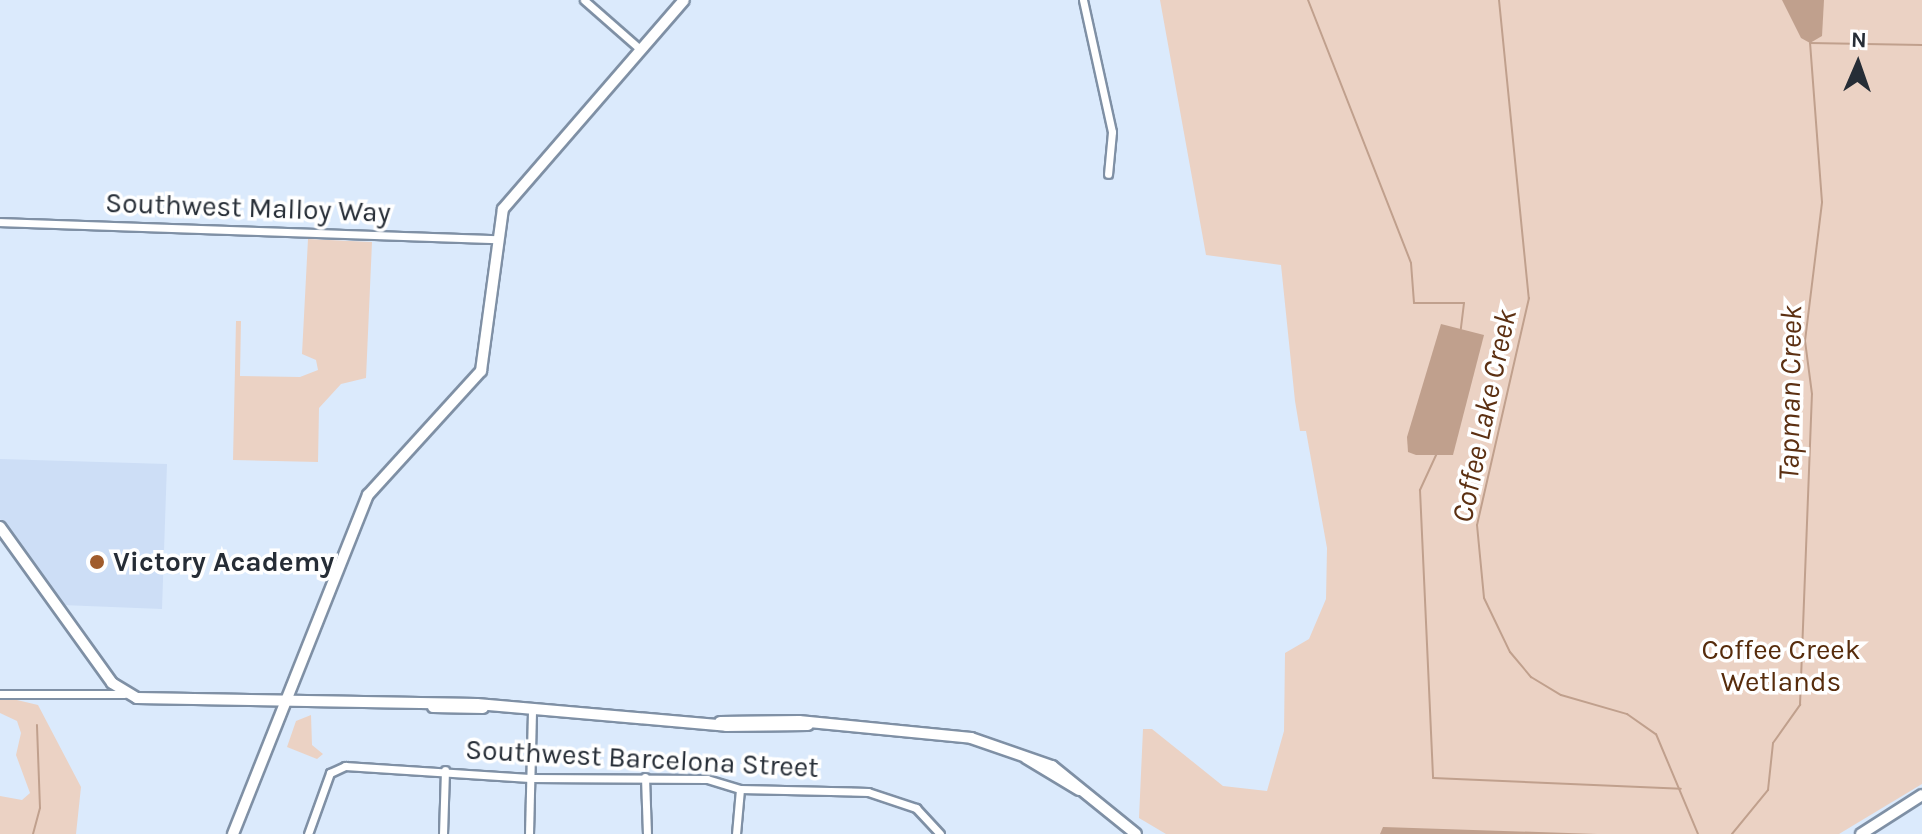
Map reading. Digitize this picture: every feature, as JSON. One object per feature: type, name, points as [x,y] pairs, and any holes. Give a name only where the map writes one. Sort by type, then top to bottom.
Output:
[{"type":"main road","points":[[233,834],[368,495],[481,371],[494,239],[515,191],[684,0]]},
{"type":"main road","points":[[0,527],[124,694],[532,710],[948,733],[1063,772],[1079,790],[1136,834]]},
{"type":"main road","points":[[1861,834],[1922,795]]},
{"type":"street","points":[[584,0],[640,49]]},
{"type":"street","points":[[1083,0],[1112,132],[1108,174]]},
{"type":"street","name":"Southwest Malloy Way","points":[[0,222],[494,239]]},
{"type":"street","points":[[0,694],[124,694]]},
{"type":"street","points":[[529,834],[532,710]]},
{"type":"street","name":"Southwest Barcelona Street","points":[[308,834],[333,769],[445,770],[530,778],[707,779],[740,789],[882,794],[916,808],[936,833]]},
{"type":"street","points":[[443,834],[445,770]]},
{"type":"street","points":[[645,777],[647,834]]},
{"type":"street","points":[[736,834],[740,789]]},
{"type":"shaded area","points":[[1782,0],[1824,0],[1822,36],[1810,43],[1801,38]]},
{"type":"shaded area","points":[[1441,324],[1484,335],[1453,455],[1416,455],[1408,452],[1407,437]]},
{"type":"shaded area","name":"Victory Academy","points":[[0,459],[167,464],[162,609],[62,605],[0,519]]},
{"type":"shaded area","points":[[1383,827],[1597,834],[1380,834]]},
{"type":"green space","name":"Coffee Creek Wetlands","points":[[1160,0],[1922,0],[1922,784],[1839,834],[1166,834],[1139,818],[1143,729],[1152,729],[1223,786],[1267,791],[1284,731],[1285,653],[1309,639],[1326,599],[1327,548],[1306,431],[1300,431],[1295,401],[1281,265],[1206,255]]},
{"type":"green space","points":[[308,239],[372,242],[366,378],[341,384],[319,408],[318,462],[233,460],[236,321],[241,321],[240,376],[300,377],[318,370],[316,360],[302,354]]},
{"type":"green space","points":[[0,696],[38,705],[81,787],[76,834],[0,834],[0,796],[22,800],[30,793],[16,755],[21,733],[17,721],[0,713]]},
{"type":"green space","points":[[311,715],[312,745],[323,754],[317,759],[287,747],[296,721]]},
{"type":"waterway","points":[[1308,0],[1411,263],[1414,303],[1464,303],[1461,329]]},
{"type":"waterway","name":"Coffee Lake Creek","points":[[1499,0],[1529,298],[1477,525],[1484,598],[1510,652],[1531,677],[1561,695],[1627,714],[1656,734],[1698,834]]},
{"type":"waterway","name":"Tapman Creek","points":[[1732,834],[1768,790],[1773,743],[1800,705],[1812,394],[1805,341],[1822,202],[1810,43],[1922,45]]},
{"type":"waterway","points":[[1437,453],[1420,490],[1433,778],[1681,789]]},
{"type":"waterway","points":[[33,834],[40,808],[37,725]]},
{"type":"place","name":"Victory Academy","points":[[97,562]]}]
